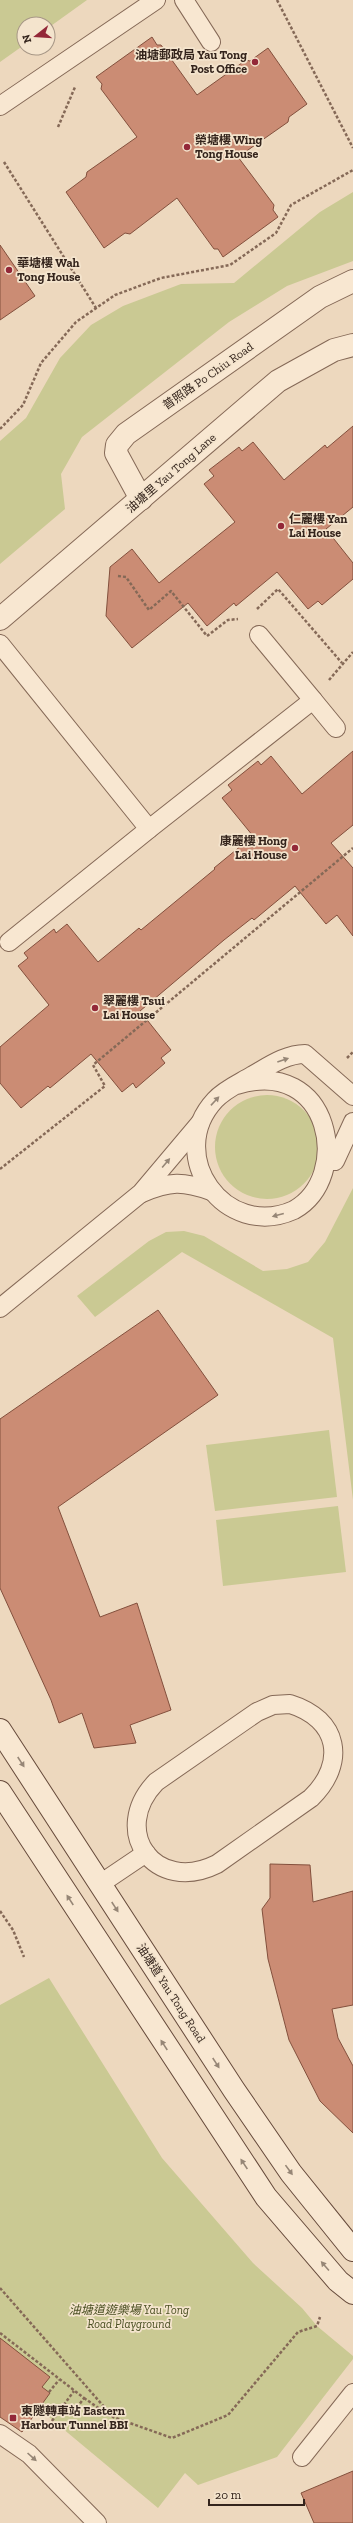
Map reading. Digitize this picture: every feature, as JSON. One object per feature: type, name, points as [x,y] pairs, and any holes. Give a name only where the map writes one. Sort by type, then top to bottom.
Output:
[{"type":"street","name":"普照路 Po Chiu Road","points":[[141,499],[116,453],[117,445],[126,434],[320,297],[353,281]]},
{"type":"street","name":"油塘里 Yau Tong Lane","points":[[0,619],[278,380],[334,350],[353,345]]},
{"type":"street","name":"油塘道 Yau Tong Road","points":[[0,1730],[291,2173],[353,2250]]},
{"type":"street","points":[[0,1792],[266,2197],[338,2281],[353,2293]]},
{"type":"lane","points":[[0,106],[156,0]]},
{"type":"lane","points":[[184,0],[211,42]]},
{"type":"lane","points":[[259,635],[336,728]]},
{"type":"lane","points":[[0,644],[149,829]]},
{"type":"lane","points":[[9,942],[149,829],[313,700]]},
{"type":"lane","points":[[0,1308],[141,1193],[200,1122],[215,1100],[237,1085],[277,1062],[305,1054],[353,1096]]},
{"type":"lane","points":[[237,1085],[263,1079],[276,1080],[289,1084],[311,1098],[320,1108],[332,1132],[333,1145],[329,1173]]},
{"type":"lane","points":[[200,1122],[196,1149],[200,1171],[211,1191],[228,1206],[249,1216],[272,1217],[294,1210],[313,1198],[329,1173],[353,1122]]},
{"type":"lane","points":[[141,1193],[163,1184],[180,1183],[211,1191]]},
{"type":"lane","points":[[290,1704],[307,1710],[321,1721],[330,1736],[334,1753],[332,1770],[324,1786],[311,1798],[216,1864],[201,1872],[183,1873],[166,1869],[146,1853],[141,1845],[137,1828],[137,1811],[144,1794],[156,1782],[257,1712],[273,1705],[290,1704]]},
{"type":"lane","points":[[100,1884],[146,1853]]},
{"type":"lane","points":[[302,2456],[353,2393]]},
{"type":"lane","points":[[0,2434],[29,2454],[97,2523]]},
{"type":"path","points":[[277,0],[285,12],[353,148]]},
{"type":"path","points":[[4,162],[96,308]]},
{"type":"path","points":[[0,429],[23,405],[41,363],[76,322],[115,295],[161,278],[230,265],[276,233],[291,205],[353,170]]},
{"type":"path","points":[[118,576],[126,577],[149,610],[171,591],[207,636],[228,620],[240,619]]},
{"type":"path","points":[[252,614],[278,589],[342,664]]},
{"type":"path","points":[[313,700],[353,652]]},
{"type":"path","points":[[0,1169],[105,1086],[93,1065],[353,848]]},
{"type":"path","points":[[0,1910],[13,1930],[24,1957]]},
{"type":"path","points":[[0,2288],[113,2417]]},
{"type":"path","points":[[0,2333],[74,2391],[113,2417],[172,2438],[228,2415],[298,2332],[317,2326],[320,2317]]},
{"type":"path","points":[[49,2392],[60,2380]]},
{"type":"path","points":[[46,2429],[74,2391]]},
{"type":"path","points":[[76,2409],[84,2398]]},
{"type":"green space","points":[[0,0],[87,0],[56,22],[56,16],[16,16],[16,51],[0,62]]},
{"type":"green space","points":[[353,192],[353,261],[287,286],[229,322],[82,437],[61,474],[65,509],[0,564],[0,441],[26,418],[60,358],[91,325],[123,306],[181,284],[234,283],[320,212]]},
{"type":"green space","points":[[267,1095],[287,1099],[296,1103],[304,1110],[311,1118],[315,1127],[319,1147],[315,1167],[311,1176],[304,1184],[296,1191],[287,1195],[267,1199],[247,1195],[238,1191],[230,1184],[223,1176],[219,1167],[215,1147],[219,1127],[223,1118],[230,1110],[238,1103],[247,1099]]},
{"type":"green space","points":[[353,1188],[353,1500],[333,1338],[182,1252],[95,1317],[77,1296],[149,1241],[166,1232],[184,1231],[204,1236],[263,1271],[287,1269],[308,1262],[325,1242]]},
{"type":"green space","points":[[329,1430],[337,1497],[215,1511],[206,1445]]},
{"type":"green space","points":[[338,1506],[346,1572],[223,1586],[216,1520]]},
{"type":"green space","name":"油塘道遊樂場 Yau Tong Road Playground","points":[[49,1978],[162,2158],[253,2263],[302,2308],[317,2326],[353,2356],[353,2359],[277,2457],[198,2485],[185,2473],[158,2508],[50,2418],[0,2383],[0,2005]]},
{"type":"building","name":"榮塘樓 Wing Tong House","points":[[152,37],[157,45],[161,45],[197,95],[246,60],[250,61],[268,48],[307,104],[289,117],[288,122],[238,157],[274,205],[273,210],[278,217],[223,257],[218,249],[214,249],[177,198],[130,234],[125,233],[104,248],[66,192],[86,177],[87,172],[137,137],[101,89],[102,84],[96,77]]},
{"type":"building","name":"華塘樓 Wah Tong House","points":[[0,245],[35,296],[0,320]]},
{"type":"building","name":"仁麗樓 Yan Lai House","points":[[353,426],[353,507],[326,529],[353,563],[353,579],[322,605],[318,601],[308,609],[277,572],[236,606],[234,603],[207,626],[188,603],[132,648],[106,616],[110,567],[132,549],[159,583],[235,522],[204,484],[214,476],[209,470],[239,447],[242,451],[253,442],[284,480],[325,445],[327,448]]},
{"type":"building","points":[[353,751],[353,825],[331,843],[353,868],[353,936],[337,915],[326,924],[295,886],[254,920],[252,918],[224,940],[140,1011],[171,1050],[161,1058],[165,1063],[136,1088],[133,1083],[122,1092],[91,1054],[50,1088],[48,1086],[21,1108],[0,1083],[0,1047],[49,1005],[18,966],[28,958],[24,953],[54,929],[56,933],[67,924],[98,962],[139,928],[141,930],[253,836],[222,798],[232,790],[228,785],[258,761],[261,765],[271,756],[302,794]]},
{"type":"building","points":[[158,1310],[218,1395],[58,1507],[100,1617],[137,1603],[171,1710],[130,1725],[136,1743],[94,1748],[82,1713],[59,1723],[51,1700],[0,1588],[0,1419]]},
{"type":"building","points":[[270,1864],[310,1865],[313,1902],[353,1891],[353,2005],[332,2009],[338,2038],[353,2066],[353,2133],[320,2101],[289,2040],[268,1959],[262,1909],[270,1898]]},
{"type":"building","points":[[0,2338],[50,2377],[42,2387],[50,2393],[22,2432],[0,2417]]},
{"type":"building","points":[[353,2471],[353,2523],[314,2523],[301,2493]]},
{"type":"place","name":"油塘郵政局 Yau Tong Post Office","points":[[255,62]]},
{"type":"place","name":"榮塘樓 Wing Tong House","points":[[187,147]]},
{"type":"place","name":"華塘樓 Wah Tong House","points":[[9,270]]},
{"type":"place","name":"仁麗樓 Yan Lai House","points":[[281,526]]},
{"type":"place","name":"康麗樓 Hong Lai House","points":[[295,848]]},
{"type":"place","name":"翠麗樓 Tsui Lai House","points":[[95,1008]]},
{"type":"place","name":"東隧轉車站 Eastern Harbour Tunnel BBI","points":[[13,2418]]}]
